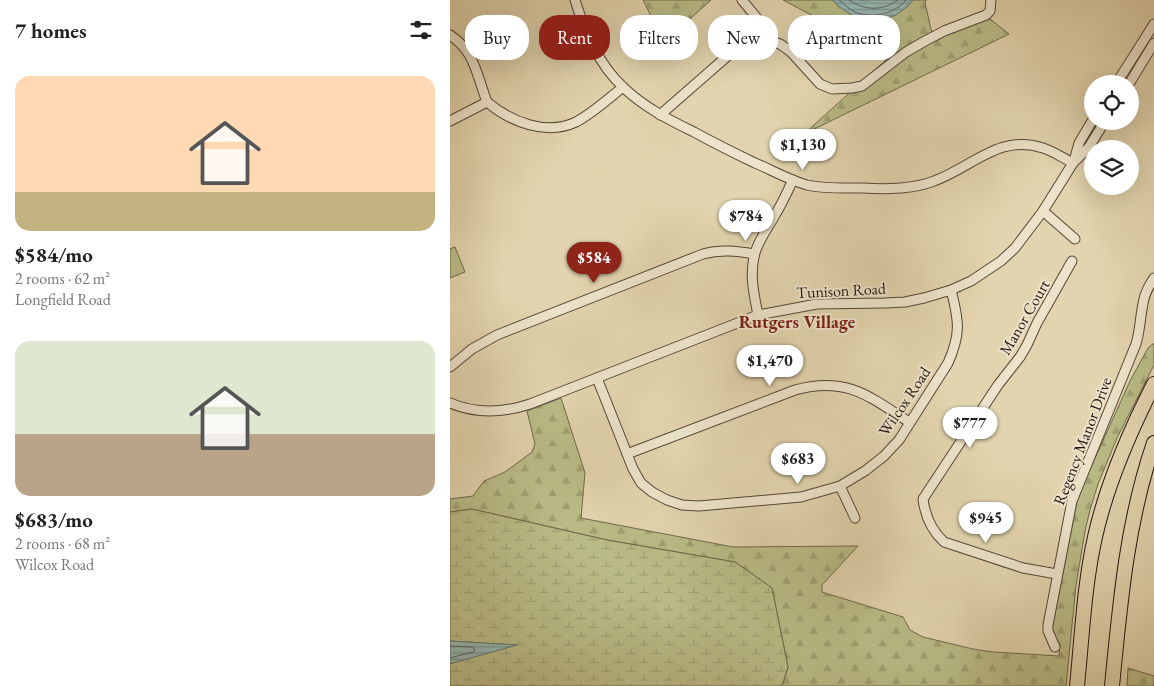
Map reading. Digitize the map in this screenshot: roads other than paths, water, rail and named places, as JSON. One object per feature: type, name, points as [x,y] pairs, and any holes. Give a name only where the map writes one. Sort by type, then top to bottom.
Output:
[{"type":"highway","points":[[1077,686],[1089,571],[1094,538],[1102,506],[1124,447],[1154,384]]},
{"type":"highway","points":[[1112,686],[1127,555],[1137,501],[1154,443]]},
{"type":"street","points":[[575,0],[582,24],[604,66],[623,88],[643,104],[660,115],[733,152],[807,185],[839,188],[900,188],[917,186],[934,182],[989,152],[1013,145],[1042,147],[1073,163]]},
{"type":"street","points":[[742,0],[754,15]]},
{"type":"street","points":[[778,43],[792,52],[820,84],[832,89],[862,86],[906,52],[925,41],[944,31],[986,15],[990,11],[991,0]]},
{"type":"street","points":[[1122,75],[1154,24]]},
{"type":"street","points":[[450,35],[463,45],[470,54],[487,102],[505,114],[532,126],[555,128],[577,121],[623,88]]},
{"type":"street","points":[[1135,75],[1154,43]]},
{"type":"street","points":[[660,115],[723,60]]},
{"type":"street","points":[[1129,64],[1138,70]]},
{"type":"street","points":[[450,120],[487,102]]},
{"type":"street","name":"Tunison Road","points":[[1073,163],[1079,143],[1087,130]]},
{"type":"street","name":"Tunison Road","points":[[450,402],[480,411],[511,410],[758,315],[798,306],[817,304],[905,302],[952,290],[971,281],[1001,261],[1015,248],[1044,211],[1073,163],[1089,147],[1099,130]]},
{"type":"street","points":[[758,315],[752,279],[754,254],[758,242],[784,199],[793,180]]},
{"type":"street","points":[[1044,211],[1075,239]]},
{"type":"street","points":[[450,367],[472,349],[497,335],[703,254],[723,250],[754,254]]},
{"type":"street","name":"Manor Court","points":[[1057,574],[1023,568],[944,542],[938,537],[933,528],[924,507],[923,499],[998,385],[1027,346],[1037,323],[1072,262]]},
{"type":"street","name":"Regency Manor Drive","points":[[1055,647],[1048,631],[1048,625],[1072,501],[1136,344],[1146,292],[1154,278]]},
{"type":"street","name":"Wilcox Road","points":[[597,378],[633,469],[642,483],[652,492],[682,505],[699,506],[801,497],[840,486],[865,471],[884,456],[898,440],[948,363],[956,342],[958,323],[952,290]]},
{"type":"street","points":[[627,454],[808,386],[823,385],[854,390],[909,422]]},
{"type":"street","points":[[840,486],[855,518]]},
{"type":"water","points":[[832,0],[913,0],[895,15],[852,15]]},
{"type":"water","points":[[450,641],[517,645],[450,663]]},
{"type":"district","name":"Rutgers Village","points":[[797,322]]}]
